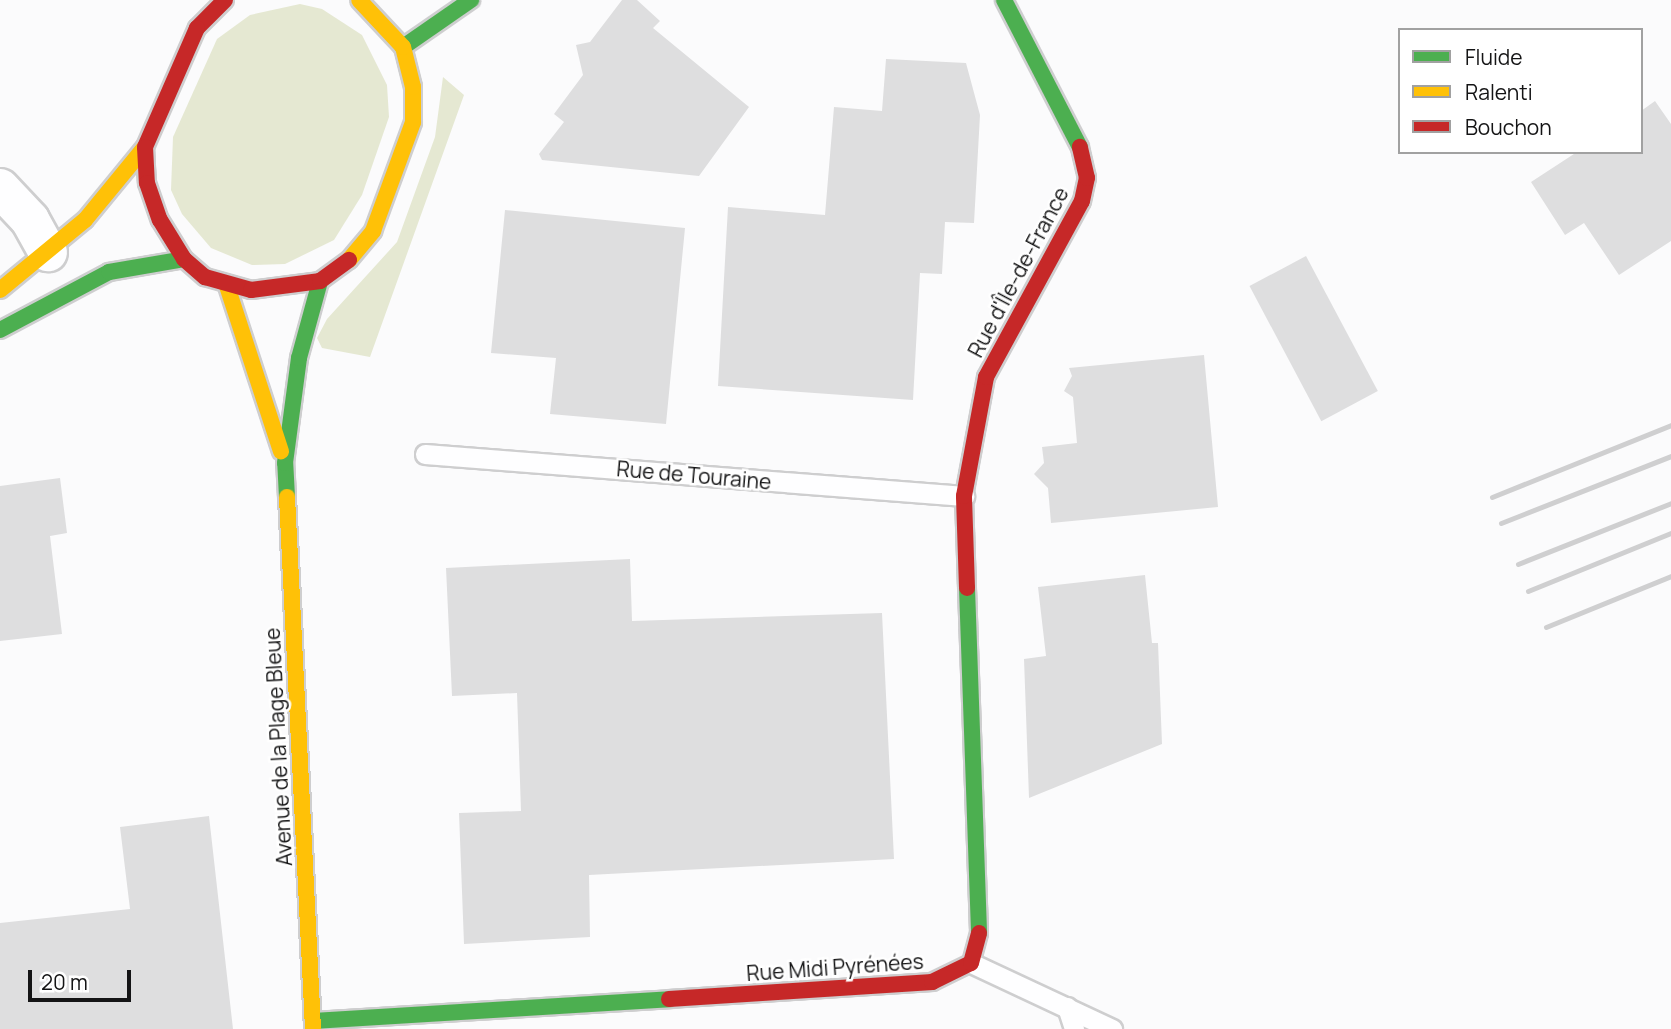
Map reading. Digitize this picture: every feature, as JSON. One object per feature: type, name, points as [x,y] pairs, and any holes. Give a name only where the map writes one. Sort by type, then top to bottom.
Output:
[{"type":"main road","points":[[0,290],[47,252],[114,190],[145,147],[197,28],[225,0]]},
{"type":"main road","points":[[145,147],[147,183],[160,220],[184,259],[205,277],[227,286],[282,290],[320,281],[351,258],[373,230],[413,122],[413,87],[403,47],[382,18],[359,0]]},
{"type":"main road","points":[[403,47],[471,0]]},
{"type":"main road","name":"Rue d'Île-de-France","points":[[964,496],[986,377],[1082,201],[1087,178],[1083,153],[1004,0]]},
{"type":"main road","points":[[0,330],[108,272],[184,259]]},
{"type":"main road","name":"Avenue de la Plage Bleue","points":[[313,1025],[285,463],[299,358],[320,281]]},
{"type":"main road","name":"Avenue de la Plage Bleue","points":[[227,286],[285,463]]},
{"type":"main road","points":[[964,496],[981,931],[971,963]]},
{"type":"main road","name":"Rue Midi Pyrénées","points":[[313,1025],[932,982],[971,963]]},
{"type":"street","points":[[0,188],[30,220],[47,252]]},
{"type":"lane","name":"Rue de Touraine","points":[[425,454],[964,496]]},
{"type":"lane","points":[[971,963],[1112,1029]]},
{"type":"lane","points":[[1067,1007],[1074,1029]]},
{"type":"green space","points":[[300,4],[322,9],[362,35],[387,85],[389,117],[362,195],[334,240],[285,264],[252,265],[211,248],[182,214],[171,190],[173,137],[217,39],[250,15]]},
{"type":"green space","points":[[443,77],[464,95],[370,357],[322,348],[317,338],[327,319],[397,242],[435,137]]},
{"type":"building","points":[[622,0],[637,0],[660,21],[653,28],[749,107],[699,176],[542,160],[539,154],[564,122],[554,114],[583,75],[576,45],[590,42]]},
{"type":"building","points":[[886,59],[966,63],[980,115],[974,223],[945,222],[942,274],[920,273],[913,400],[718,386],[728,207],[825,215],[834,107],[882,111]]},
{"type":"building","points":[[1655,101],[1671,124],[1671,241],[1619,275],[1584,223],[1565,235],[1531,182],[1574,154],[1643,154],[1643,110]]},
{"type":"building","points":[[505,210],[685,228],[666,424],[550,414],[556,358],[491,353]]},
{"type":"building","points":[[1306,256],[1378,391],[1321,421],[1249,286]]},
{"type":"building","points":[[1204,355],[1218,507],[1051,523],[1048,488],[1034,474],[1044,463],[1042,447],[1077,443],[1073,397],[1064,391],[1072,376],[1069,368]]},
{"type":"building","points":[[60,478],[67,533],[50,536],[62,634],[0,641],[0,486]]},
{"type":"building","points":[[630,559],[632,621],[882,613],[894,859],[589,875],[590,937],[464,944],[459,813],[521,811],[517,693],[452,696],[446,568]]},
{"type":"building","points":[[1145,575],[1152,643],[1158,643],[1162,744],[1029,798],[1024,659],[1046,656],[1038,587]]},
{"type":"building","points":[[209,816],[233,1029],[0,1029],[0,923],[130,909],[120,827]]},
{"type":"railway","points":[[1492,497],[1671,425]]},
{"type":"railway","points":[[1501,523],[1671,456]]},
{"type":"railway","points":[[1518,564],[1671,503]]},
{"type":"railway","points":[[1528,591],[1671,533]]},
{"type":"railway","points":[[1546,627],[1671,576]]},
{"type":"traffic: fast","points":[[403,47],[471,0]]},
{"type":"traffic: fast","points":[[1004,0],[1080,147]]},
{"type":"traffic: fast","points":[[0,330],[109,272],[184,259]]},
{"type":"traffic: fast","points":[[287,497],[285,463],[299,358],[320,281]]},
{"type":"traffic: fast","points":[[967,588],[979,933]]},
{"type":"traffic: fast","points":[[313,1021],[669,999]]},
{"type":"traffic: slow","points":[[349,260],[373,231],[413,122],[413,87],[403,47],[359,0]]},
{"type":"traffic: slow","points":[[0,290],[85,220],[145,147]]},
{"type":"traffic: slow","points":[[227,286],[281,451]]},
{"type":"traffic: slow","points":[[287,497],[313,1029]]},
{"type":"traffic: jam","points":[[225,0],[197,28],[145,147],[147,183],[160,220],[184,259],[205,277],[251,290],[320,281],[349,260]]},
{"type":"traffic: jam","points":[[967,588],[964,496],[986,377],[1082,201],[1087,178],[1080,147]]},
{"type":"traffic: jam","points":[[669,999],[932,982],[971,963],[979,933]]}]
